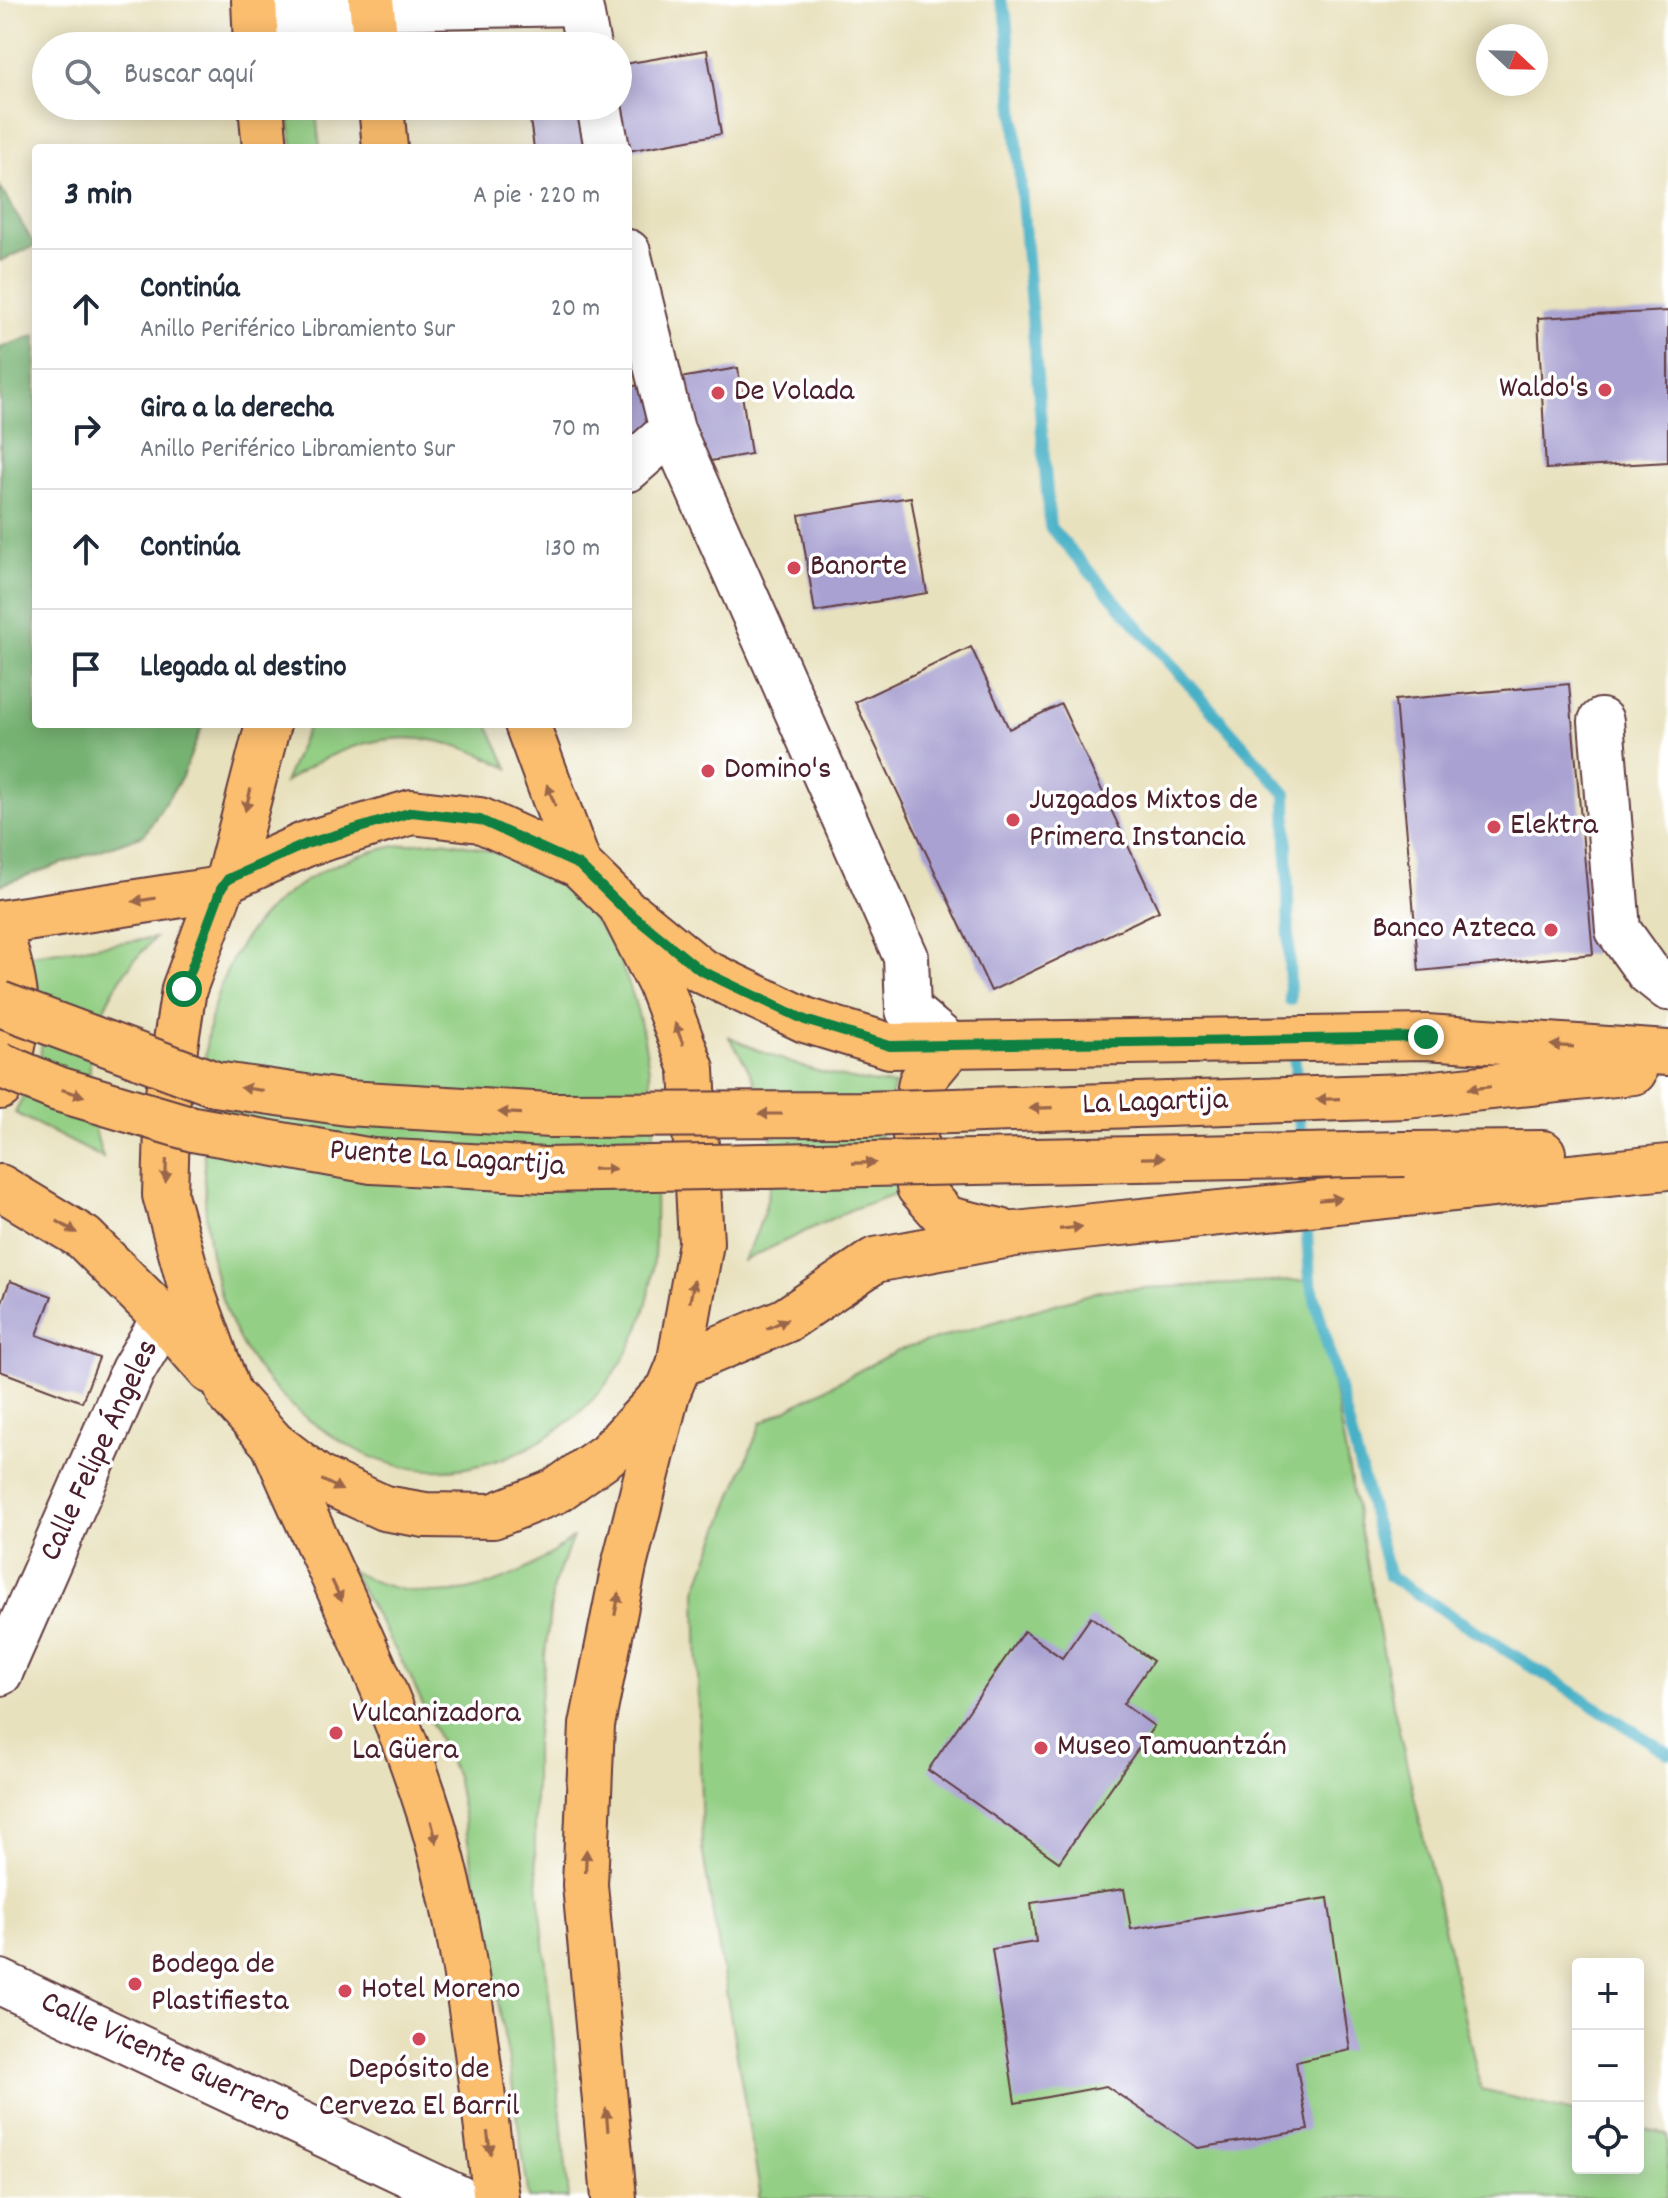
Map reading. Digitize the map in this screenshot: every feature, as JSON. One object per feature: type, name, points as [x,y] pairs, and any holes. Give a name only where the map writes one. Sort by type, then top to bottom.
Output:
[{"type":"main road","points":[[262,120],[265,144]]},
{"type":"main road","points":[[382,120],[385,144]]},
{"type":"main road","points":[[229,1394],[191,1289],[165,1195],[168,1093],[184,989],[224,884],[267,728]]},
{"type":"main road","points":[[528,728],[579,865]]},
{"type":"main road","points":[[0,923],[224,884],[306,844],[412,812],[480,820],[579,865],[620,905],[700,970],[805,1020],[890,1046],[1426,1037],[1668,1053]]},
{"type":"main road","points":[[614,2198],[585,1885],[592,1725],[624,1566],[674,1377],[701,1243],[692,1069],[660,984],[620,905]]},
{"type":"main road","points":[[0,930],[16,986],[15,1051],[0,1087]]},
{"type":"main road","name":"Puente La Lagartija","points":[[0,1004],[215,1084],[347,1103],[550,1115],[904,1113]]},
{"type":"main road","points":[[951,1046],[921,1082],[914,1123],[919,1187],[947,1219],[1015,1234]]},
{"type":"main road","name":"Puente La Lagartija","points":[[0,1065],[58,1089],[193,1129],[372,1161],[545,1170],[907,1162]]},
{"type":"main road","name":"La Lagartija","points":[[904,1113],[1406,1096],[1668,1068]]},
{"type":"main road","name":"La Lagartija","points":[[907,1162],[1668,1151]]},
{"type":"main road","points":[[0,1187],[84,1238],[164,1318],[273,1443],[319,1478],[384,1508],[425,1515],[493,1516],[556,1491],[608,1454],[674,1377],[786,1320],[875,1260],[1015,1234],[1668,1167]]},
{"type":"main road","points":[[273,1443],[395,1715],[430,1816],[459,1933],[496,2198]]},
{"type":"street","points":[[255,20],[373,18],[580,2],[585,32]]},
{"type":"street","points":[[602,120],[606,144]]},
{"type":"street","points":[[632,268],[672,430],[906,957],[908,1010],[951,1046]]},
{"type":"street","points":[[632,465],[672,430]]},
{"type":"street","points":[[1601,721],[1618,930],[1648,972],[1668,988]]},
{"type":"street","name":"Calle Felipe Ángeles","points":[[0,1673],[133,1370],[164,1318]]},
{"type":"street","name":"Calle Vicente Guerrero","points":[[0,1982],[459,2198]]},
{"type":"green space","points":[[290,120],[317,120],[320,144],[293,144]]},
{"type":"green space","points":[[0,187],[32,241],[32,247],[0,261]]},
{"type":"green space","points":[[32,336],[32,728],[201,728],[182,777],[144,835],[0,885],[0,348]]},
{"type":"green space","points":[[307,728],[490,728],[508,768],[450,744],[421,739],[394,739],[366,743],[339,752],[284,783]]},
{"type":"green space","points":[[442,841],[504,856],[552,881],[590,915],[617,956],[635,1004],[647,1057],[653,1113],[655,1231],[650,1290],[639,1328],[615,1372],[599,1392],[562,1426],[519,1452],[475,1466],[436,1470],[399,1466],[344,1443],[302,1414],[269,1383],[244,1348],[226,1311],[214,1271],[207,1229],[204,1081],[209,1028],[221,986],[238,949],[262,917],[290,891],[323,871],[360,855]]},
{"type":"green space","points":[[155,938],[115,987],[102,1013],[94,1040],[90,1096],[103,1158],[15,1113],[40,1061],[44,1015],[29,955]]},
{"type":"green space","points":[[728,1036],[809,1069],[895,1085],[882,1127],[880,1154],[883,1167],[900,1192],[850,1210],[743,1261],[767,1202],[772,1174],[772,1146],[759,1091]]},
{"type":"green space","points":[[1313,1280],[1393,1704],[1481,2090],[1572,2112],[1572,2174],[1644,2174],[1644,2129],[1668,2135],[1668,2198],[758,2198],[760,2192],[702,1848],[696,1590],[761,1423],[896,1351],[1103,1290]]},
{"type":"green space","points":[[573,1537],[553,1586],[535,1743],[535,1852],[569,2198],[529,2198],[509,2061],[456,1776],[409,1674],[350,1570],[408,1591],[437,1593],[466,1590],[494,1583],[521,1571]]},
{"type":"building","points":[[707,50],[721,134],[632,150],[632,144],[533,144],[530,120],[632,120],[632,63]]},
{"type":"building","name":"Waldo's","points":[[1668,311],[1668,462],[1546,469],[1538,318]]},
{"type":"building","points":[[738,368],[751,454],[636,474],[632,448],[632,386]]},
{"type":"building","points":[[911,497],[927,593],[815,612],[799,515]]},
{"type":"building","name":"Juzgados Mixtos de Primera Instancia","points":[[971,647],[1009,729],[1061,704],[1159,911],[991,991],[855,702]]},
{"type":"building","name":"Elektra","points":[[1569,684],[1593,954],[1419,971],[1395,700]]},
{"type":"building","points":[[10,1281],[52,1296],[37,1335],[99,1358],[82,1402],[0,1371],[0,1307]]},
{"type":"building","name":"Museo Tamuantzán","points":[[1091,1617],[1153,1661],[1123,1704],[1154,1726],[1059,1862],[928,1770],[1024,1631],[1062,1658]]},
{"type":"building","points":[[1124,1889],[1131,1929],[1328,1898],[1350,2050],[1296,2062],[1308,2130],[1198,2148],[1106,2086],[1015,2103],[992,1949],[1036,1942],[1031,1903]]},
{"type":"waterway","points":[[1000,0],[1006,15],[1050,527],[1286,794],[1290,1000]]},
{"type":"waterway","points":[[1294,1051],[1304,1182]]},
{"type":"waterway","points":[[1307,1234],[1310,1280],[1389,1576],[1668,1753]]},
{"type":"place","name":"Waldo's","points":[[1605,390]]},
{"type":"place","name":"De Volada","points":[[718,393]]},
{"type":"place","name":"Banorte","points":[[794,568]]},
{"type":"place","name":"Domino's","points":[[708,771]]},
{"type":"place","name":"Juzgados Mixtos de Primera Instancia","points":[[1013,820]]},
{"type":"place","name":"Elektra","points":[[1494,827]]},
{"type":"place","name":"Banco Azteca","points":[[1551,930]]},
{"type":"place","name":"Vulcanizadora La Güera","points":[[336,1733]]},
{"type":"place","name":"Museo Tamuantzán","points":[[1041,1748]]},
{"type":"place","name":"Bodega de Plastifiesta","points":[[135,1984]]},
{"type":"place","name":"Hotel Moreno","points":[[345,1991]]},
{"type":"place","name":"Depósito de Cerveza El Barril","points":[[419,2039]]},
{"type":"route","points":[[184,989],[221,889],[228,879],[306,844],[412,812],[480,820],[579,865],[620,905],[700,970],[805,1020],[890,1046],[1426,1037]]}]
